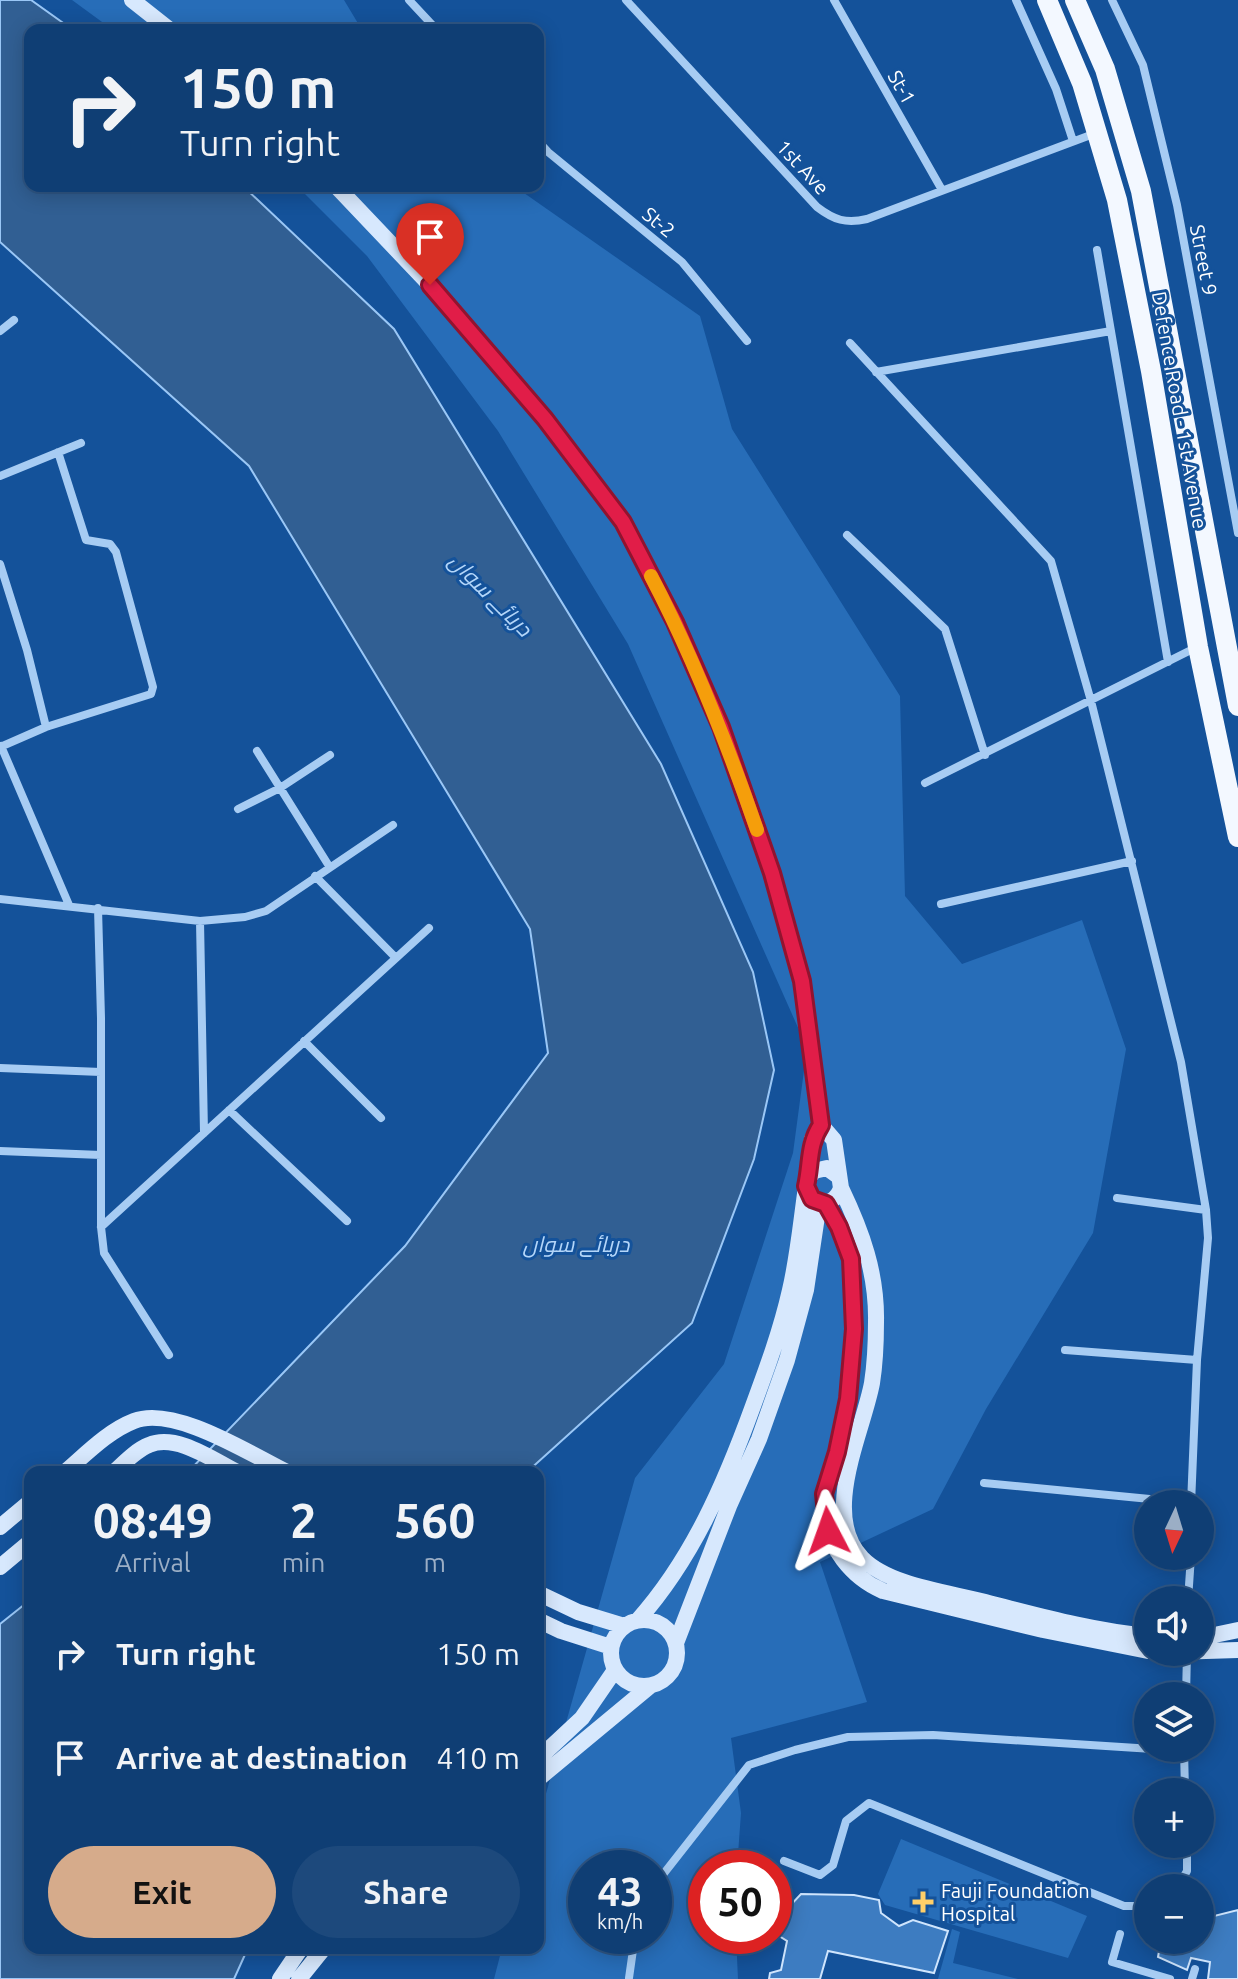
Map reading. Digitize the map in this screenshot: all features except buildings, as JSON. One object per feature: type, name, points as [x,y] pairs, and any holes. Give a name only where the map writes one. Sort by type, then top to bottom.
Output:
[{"type":"main road","points":[[132,0],[162,24]]},
{"type":"main road","name":"Defence Road - 1st Avenue","points":[[1047,0],[1082,83],[1117,200],[1151,371],[1198,647],[1228,742],[1238,837]]},
{"type":"main road","points":[[1075,0],[1105,69],[1141,191],[1238,706]]},
{"type":"main road","points":[[342,192],[430,285],[545,419],[623,522],[669,609],[721,727],[772,873],[802,981],[821,1125],[834,1140],[840,1182],[872,1264],[875,1296],[872,1383],[845,1495],[849,1535],[860,1556],[879,1573],[932,1589],[1058,1620],[1134,1634]]},
{"type":"main road","points":[[650,1686],[634,1685],[615,1670],[611,1647],[673,1577],[690,1550],[730,1467],[782,1322],[791,1287],[812,1139],[821,1125]]},
{"type":"main road","points":[[840,1182],[827,1168],[821,1168],[807,1181],[807,1193],[822,1203],[839,1227],[851,1259],[854,1329],[848,1399],[824,1494],[828,1531],[848,1568],[866,1584],[883,1591],[1043,1630],[1134,1648]]},
{"type":"main road","points":[[822,1203],[833,1201],[840,1182]]},
{"type":"main road","points":[[544,1774],[650,1686],[665,1679],[675,1667],[676,1643],[729,1506],[759,1439],[787,1360],[806,1290],[822,1203]]},
{"type":"main road","points":[[72,1466],[102,1441],[135,1420],[156,1416],[179,1420],[275,1466]]},
{"type":"main road","points":[[122,1466],[149,1445],[162,1442],[179,1444],[225,1466]]},
{"type":"main road","points":[[0,1527],[24,1507]]},
{"type":"main road","points":[[0,1567],[24,1547]]},
{"type":"main road","points":[[544,1596],[578,1612],[631,1623],[662,1624],[676,1643]]},
{"type":"main road","points":[[544,1623],[611,1647]]},
{"type":"main road","points":[[1214,1635],[1238,1630]]},
{"type":"main road","points":[[1214,1651],[1238,1650]]},
{"type":"main road","points":[[544,1753],[582,1718],[615,1670]]},
{"type":"main road","points":[[280,1979],[297,1954]]},
{"type":"main road","points":[[299,1979],[319,1954]]},
{"type":"street","points":[[409,0],[431,24]]},
{"type":"street","name":"1st Ave","points":[[626,0],[829,217],[854,222],[1097,132]]},
{"type":"street","name":"St-1","points":[[834,0],[942,190]]},
{"type":"street","points":[[1016,0],[1056,89],[1073,141]]},
{"type":"street","name":"Street 9","points":[[1112,0],[1143,65],[1177,205],[1238,533]]},
{"type":"street","name":"St-2","points":[[544,146],[682,262],[747,341]]},
{"type":"street","points":[[1097,250],[1168,662]]},
{"type":"street","points":[[0,331],[14,320]]},
{"type":"street","points":[[876,372],[1111,331]]},
{"type":"street","points":[[850,343],[1051,561],[1091,701],[1181,1062],[1206,1210],[1208,1238],[1197,1360],[1192,1490]]},
{"type":"street","points":[[0,476],[81,443]]},
{"type":"street","points":[[58,452],[86,540],[110,544],[116,552],[153,687],[151,694],[46,727],[0,746],[69,905]]},
{"type":"street","points":[[847,535],[945,629],[985,755]]},
{"type":"street","points":[[0,564],[27,650],[46,727]]},
{"type":"street","points":[[925,783],[1198,647]]},
{"type":"street","points":[[257,751],[329,866]]},
{"type":"street","points":[[238,809],[280,788],[330,755]]},
{"type":"street","points":[[0,899],[200,921],[245,917],[266,911],[393,825]]},
{"type":"street","points":[[941,904],[1132,861]]},
{"type":"street","points":[[315,876],[396,958]]},
{"type":"street","points":[[98,908],[101,1227],[104,1253],[169,1355]]},
{"type":"street","points":[[200,921],[204,1133]]},
{"type":"street","points":[[101,1227],[429,928]]},
{"type":"street","points":[[304,1041],[381,1118]]},
{"type":"street","points":[[0,1068],[101,1072]]},
{"type":"street","points":[[229,1110],[347,1221]]},
{"type":"street","points":[[0,1151],[101,1155]]},
{"type":"street","points":[[1117,1198],[1206,1210]]},
{"type":"street","points":[[1065,1350],[1197,1360]]},
{"type":"street","points":[[984,1483],[1134,1498]]},
{"type":"street","points":[[672,1863],[749,1765],[795,1750],[848,1737],[933,1735],[1134,1747]]},
{"type":"street","points":[[792,1864],[820,1875],[833,1865],[846,1821],[869,1803],[1124,1906],[1134,1906]]},
{"type":"street","points":[[1120,1934],[1112,1962],[1170,1979]]},
{"type":"street","points":[[629,1978],[632,1954]]},
{"type":"street","points":[[1192,1979],[1195,1969]]},
{"type":"shaded area","points":[[72,0],[344,0],[358,24],[105,24]]},
{"type":"shaded area","points":[[303,192],[523,192],[700,316],[732,429],[900,696],[905,896],[962,964],[1082,920],[1126,1049],[1093,1233],[986,1409],[933,1509],[820,1562],[867,1702],[731,1738],[741,1813],[738,1850],[688,1850],[688,1954],[737,1954],[738,1979],[494,1979],[500,1954],[544,1954],[544,1801],[635,1478],[724,1364],[793,1153],[807,1048],[628,644],[498,431],[367,256]]},
{"type":"shaded area","points":[[901,1839],[1087,1916],[1068,1958],[885,1905],[878,1894]]},
{"type":"shaded area","points":[[952,1929],[960,1932],[953,1963],[1018,1979],[938,1979]]},
{"type":"water","name":"دریائے سواں","points":[[0,0],[31,0],[65,24],[24,24],[24,192],[249,192],[394,329],[661,764],[753,972],[774,1070],[754,1159],[692,1323],[534,1466],[194,1466],[405,1246],[548,1053],[530,929],[249,466],[0,242]]},
{"type":"water","points":[[24,1605],[24,1954],[245,1954],[234,1979],[0,1979],[0,1624]]},
{"type":"slow traffic","points":[[651,576],[675,622],[721,727],[757,830]]},
{"type":"place","name":"Fauji Foundation Hospital","points":[[923,1902]]},
{"type":"route","points":[[430,285],[545,419],[623,522],[675,622],[721,727],[772,873],[802,981],[821,1125],[812,1139],[807,1193],[812,1199],[826,1204],[851,1259],[854,1329],[848,1399],[824,1494],[828,1531]]}]
